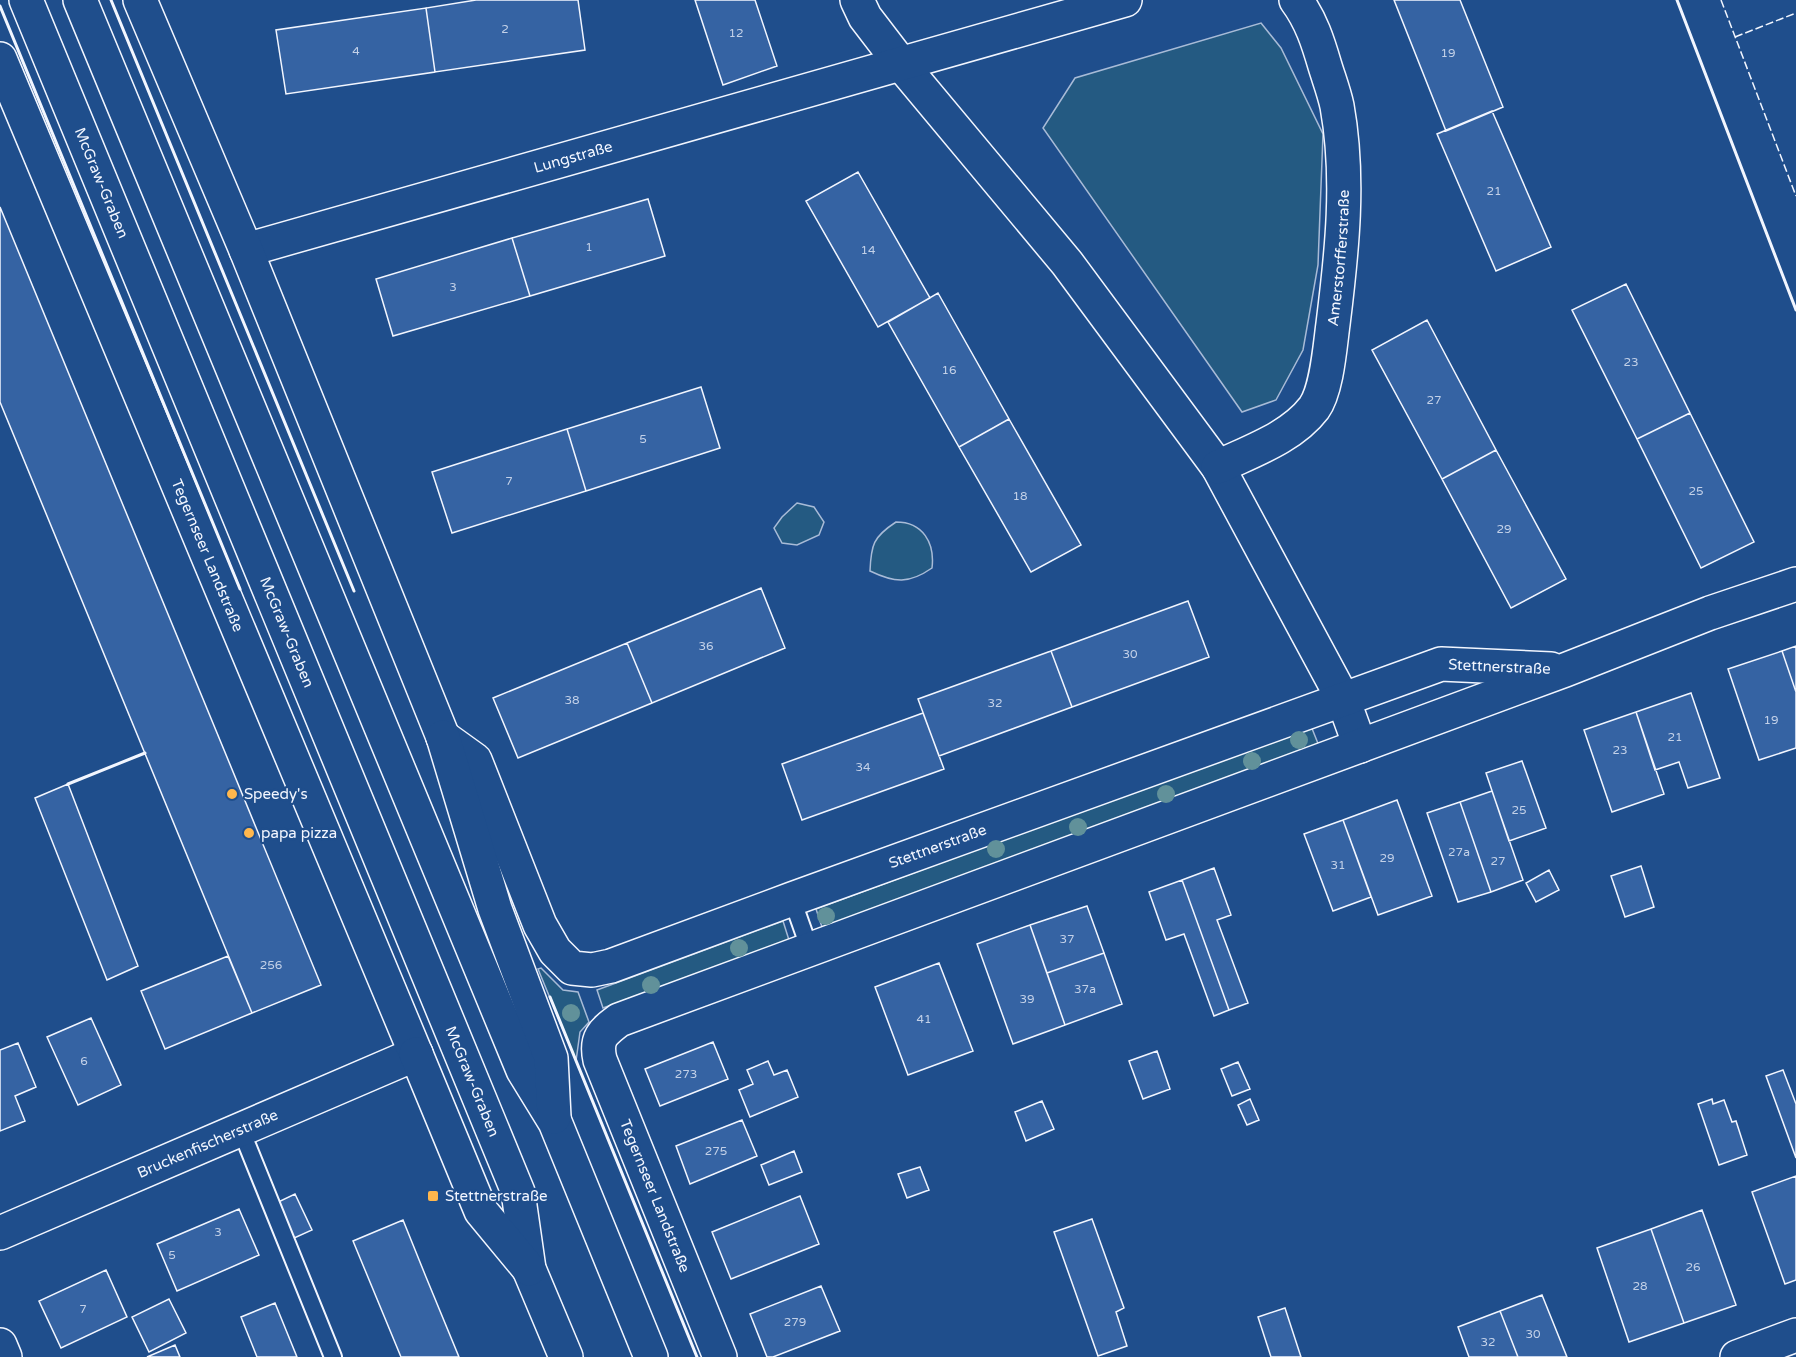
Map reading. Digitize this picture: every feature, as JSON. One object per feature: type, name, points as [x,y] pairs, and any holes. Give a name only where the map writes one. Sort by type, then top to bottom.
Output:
[{"type":"main road","name":"McGraw-Graben","points":[[27,0],[518,1192],[529,1269]]},
{"type":"main road","points":[[80,0],[523,1070],[555,1122],[651,1357]]},
{"type":"main road","points":[[140,0],[246,250],[443,737],[495,909],[551,1058],[555,1122]]},
{"type":"main road","points":[[856,0],[865,17],[901,64],[1067,263],[1218,467],[1343,699],[1360,746]]},
{"type":"main road","points":[[901,64],[1125,0]]},
{"type":"main road","name":"Amerstorfferstraße","points":[[1218,467],[1295,428],[1315,406],[1329,360],[1344,209],[1342,156],[1336,105],[1316,37],[1306,13],[1296,0]]},
{"type":"main road","name":"Tegernseer Landstraße","points":[[0,59],[481,1211],[529,1269]]},
{"type":"main road","name":"Lungstraße","points":[[246,250],[901,64]]},
{"type":"main road","name":"Stettnerstraße","points":[[602,1034],[619,1020],[1565,670],[1710,613],[1796,584]]},
{"type":"main road","name":"Stettnerstraße","points":[[443,737],[475,760],[540,925],[555,951],[572,968],[592,970],[611,966],[1441,664],[1565,670]]},
{"type":"main road","name":"Tegernseer Landstraße","points":[[602,1034],[597,1047],[600,1060],[720,1357]]},
{"type":"main road","name":"Bruckenfischerstraße","points":[[0,1233],[416,1054]]},
{"type":"main road","points":[[529,1269],[566,1357]]},
{"type":"main road","points":[[1737,1357],[1796,1335]]},
{"type":"main road","points":[[0,1345],[5,1357]]},
{"type":"lane","points":[[792,899],[810,950]]},
{"type":"lane","points":[[241,1131],[333,1357]]},
{"type":"shaded area","points":[[1261,23],[1281,48],[1323,134],[1318,265],[1303,350],[1276,400],[1242,412],[1043,128],[1075,78]]},
{"type":"shaded area","points":[[797,503],[814,507],[824,522],[819,535],[797,545],[782,543],[774,528]]},
{"type":"shaded area","points":[[896,522],[905,523],[920,530],[929,542],[932,568],[916,577],[895,580],[870,571],[871,554],[875,542],[882,532]]},
{"type":"shaded area","points":[[1311,726],[1319,746],[823,930],[816,909]]},
{"type":"shaded area","points":[[783,921],[789,940],[603,1008],[597,990]]},
{"type":"shaded area","points":[[541,968],[563,990],[578,992],[589,1022],[580,1032],[576,1061],[538,969]]},
{"type":"building","points":[[476,0],[578,0],[585,50],[435,72],[426,8]]},
{"type":"building","points":[[695,0],[755,0],[777,66],[723,85]]},
{"type":"building","points":[[1394,0],[1460,0],[1503,107],[1446,131]]},
{"type":"building","points":[[426,8],[435,72],[286,94],[276,30]]},
{"type":"building","points":[[1492,111],[1551,247],[1496,271],[1437,134]]},
{"type":"building","points":[[858,172],[930,298],[878,327],[806,201]]},
{"type":"building","points":[[648,199],[665,256],[530,296],[512,238]]},
{"type":"building","points":[[0,207],[321,985],[252,1013],[0,402]]},
{"type":"building","points":[[512,238],[530,296],[393,336],[376,279]]},
{"type":"building","points":[[1626,284],[1690,413],[1637,439],[1572,310]]},
{"type":"building","points":[[938,293],[1009,419],[959,447],[888,322]]},
{"type":"building","points":[[1427,320],[1496,450],[1442,479],[1372,350]]},
{"type":"building","points":[[701,387],[720,448],[586,491],[567,429]]},
{"type":"building","points":[[1690,413],[1754,542],[1701,568],[1637,439]]},
{"type":"building","points":[[1009,419],[1081,545],[1031,572],[959,447]]},
{"type":"building","points":[[567,429],[586,491],[452,533],[432,472]]},
{"type":"building","points":[[1496,450],[1566,579],[1511,608],[1442,479]]},
{"type":"building","points":[[761,588],[785,648],[652,703],[627,643]]},
{"type":"building","points":[[1188,601],[1209,657],[1072,707],[1051,651]]},
{"type":"building","points":[[627,643],[652,703],[518,758],[493,698]]},
{"type":"building","points":[[1796,646],[1796,692],[1782,651]]},
{"type":"building","points":[[1051,651],[1072,707],[939,756],[918,699]]},
{"type":"building","points":[[1782,651],[1796,692],[1796,748],[1759,760],[1728,669]]},
{"type":"building","points":[[1691,693],[1720,778],[1688,788],[1679,762],[1655,770],[1636,712]]},
{"type":"building","points":[[1636,712],[1664,794],[1612,812],[1584,730]]},
{"type":"building","points":[[923,713],[944,769],[802,820],[782,764]]},
{"type":"building","points":[[1522,761],[1546,828],[1509,841],[1486,773]]},
{"type":"building","points":[[68,784],[138,966],[107,980],[35,798]]},
{"type":"building","points":[[1492,791],[1523,880],[1491,892],[1460,802]]},
{"type":"building","points":[[1397,800],[1432,896],[1378,915],[1343,820]]},
{"type":"building","points":[[1460,802],[1491,892],[1458,902],[1427,813]]},
{"type":"building","points":[[1343,820],[1371,897],[1333,911],[1304,834]]},
{"type":"building","points":[[1641,866],[1654,907],[1625,917],[1611,876]]},
{"type":"building","points":[[1214,868],[1231,915],[1217,920],[1248,1003],[1229,1010],[1182,880]]},
{"type":"building","points":[[1549,870],[1559,890],[1536,902],[1526,883]]},
{"type":"building","points":[[1182,880],[1229,1010],[1214,1016],[1184,934],[1166,940],[1149,892]]},
{"type":"building","points":[[1087,906],[1104,953],[1047,973],[1030,925]]},
{"type":"building","points":[[1030,925],[1065,1025],[1013,1044],[977,944]]},
{"type":"building","points":[[1104,953],[1122,1004],[1065,1025],[1047,973]]},
{"type":"building","points":[[228,956],[252,1013],[165,1049],[141,991]]},
{"type":"building","points":[[939,963],[973,1051],[908,1075],[875,987]]},
{"type":"building","points":[[91,1018],[121,1085],[78,1105],[47,1037]]},
{"type":"building","points":[[713,1042],[728,1079],[660,1106],[645,1069]]},
{"type":"building","points":[[18,1043],[36,1087],[15,1096],[25,1121],[0,1131],[0,1050]]},
{"type":"building","points":[[1157,1051],[1170,1089],[1143,1099],[1129,1061]]},
{"type":"building","points":[[768,1061],[774,1075],[787,1070],[798,1097],[750,1117],[739,1090],[753,1084],[747,1070]]},
{"type":"building","points":[[1238,1062],[1250,1089],[1232,1096],[1221,1069]]},
{"type":"building","points":[[1783,1070],[1796,1104],[1796,1158],[1766,1076]]},
{"type":"building","points":[[1250,1099],[1259,1120],[1247,1125],[1238,1105]]},
{"type":"building","points":[[1712,1099],[1713,1104],[1724,1100],[1732,1122],[1736,1121],[1747,1155],[1719,1165],[1698,1104]]},
{"type":"building","points":[[1042,1101],[1054,1129],[1026,1141],[1015,1112]]},
{"type":"building","points":[[742,1120],[757,1156],[690,1184],[676,1146]]},
{"type":"building","points":[[794,1151],[802,1172],[769,1185],[761,1165]]},
{"type":"building","points":[[920,1167],[929,1190],[907,1198],[898,1174]]},
{"type":"building","points":[[1796,1176],[1796,1280],[1785,1284],[1752,1192]]},
{"type":"building","points":[[295,1194],[312,1230],[292,1239],[276,1203]]},
{"type":"building","points":[[800,1196],[819,1244],[731,1279],[712,1232]]},
{"type":"building","points":[[239,1209],[259,1255],[177,1291],[157,1244]]},
{"type":"building","points":[[1702,1210],[1736,1305],[1684,1323],[1651,1229]]},
{"type":"building","points":[[1092,1219],[1124,1308],[1116,1312],[1127,1346],[1098,1356],[1054,1232]]},
{"type":"building","points":[[403,1220],[459,1357],[401,1357],[353,1241]]},
{"type":"building","points":[[1651,1229],[1684,1323],[1629,1342],[1597,1248]]},
{"type":"building","points":[[106,1270],[127,1317],[61,1348],[39,1301]]},
{"type":"building","points":[[821,1286],[840,1331],[773,1357],[767,1357],[750,1314]]},
{"type":"building","points":[[1542,1295],[1567,1357],[1518,1357],[1500,1311]]},
{"type":"building","points":[[169,1299],[186,1333],[149,1352],[132,1317]]},
{"type":"building","points":[[275,1303],[297,1357],[257,1357],[241,1317]]},
{"type":"building","points":[[1285,1308],[1301,1357],[1271,1357],[1258,1317]]},
{"type":"building","points":[[1500,1311],[1518,1357],[1469,1357],[1458,1327]]},
{"type":"building","points":[[175,1345],[180,1357],[147,1357]]},
{"type":"fence","points":[[1721,0],[1796,196]]},
{"type":"fence","points":[[1735,37],[1796,13]]},
{"type":"wall","points":[[111,0],[354,591]]},
{"type":"wall","points":[[1677,0],[1796,310]]},
{"type":"wall","points":[[0,6],[240,589]]},
{"type":"wall","points":[[68,784],[145,753]]},
{"type":"wall","points":[[550,997],[697,1357]]},
{"type":"place","name":"Speedy's","points":[[232,794]]},
{"type":"place","name":"papa pizza","points":[[249,833]]},
{"type":"place","name":"Stettnerstraße","points":[[433,1196]]}]
